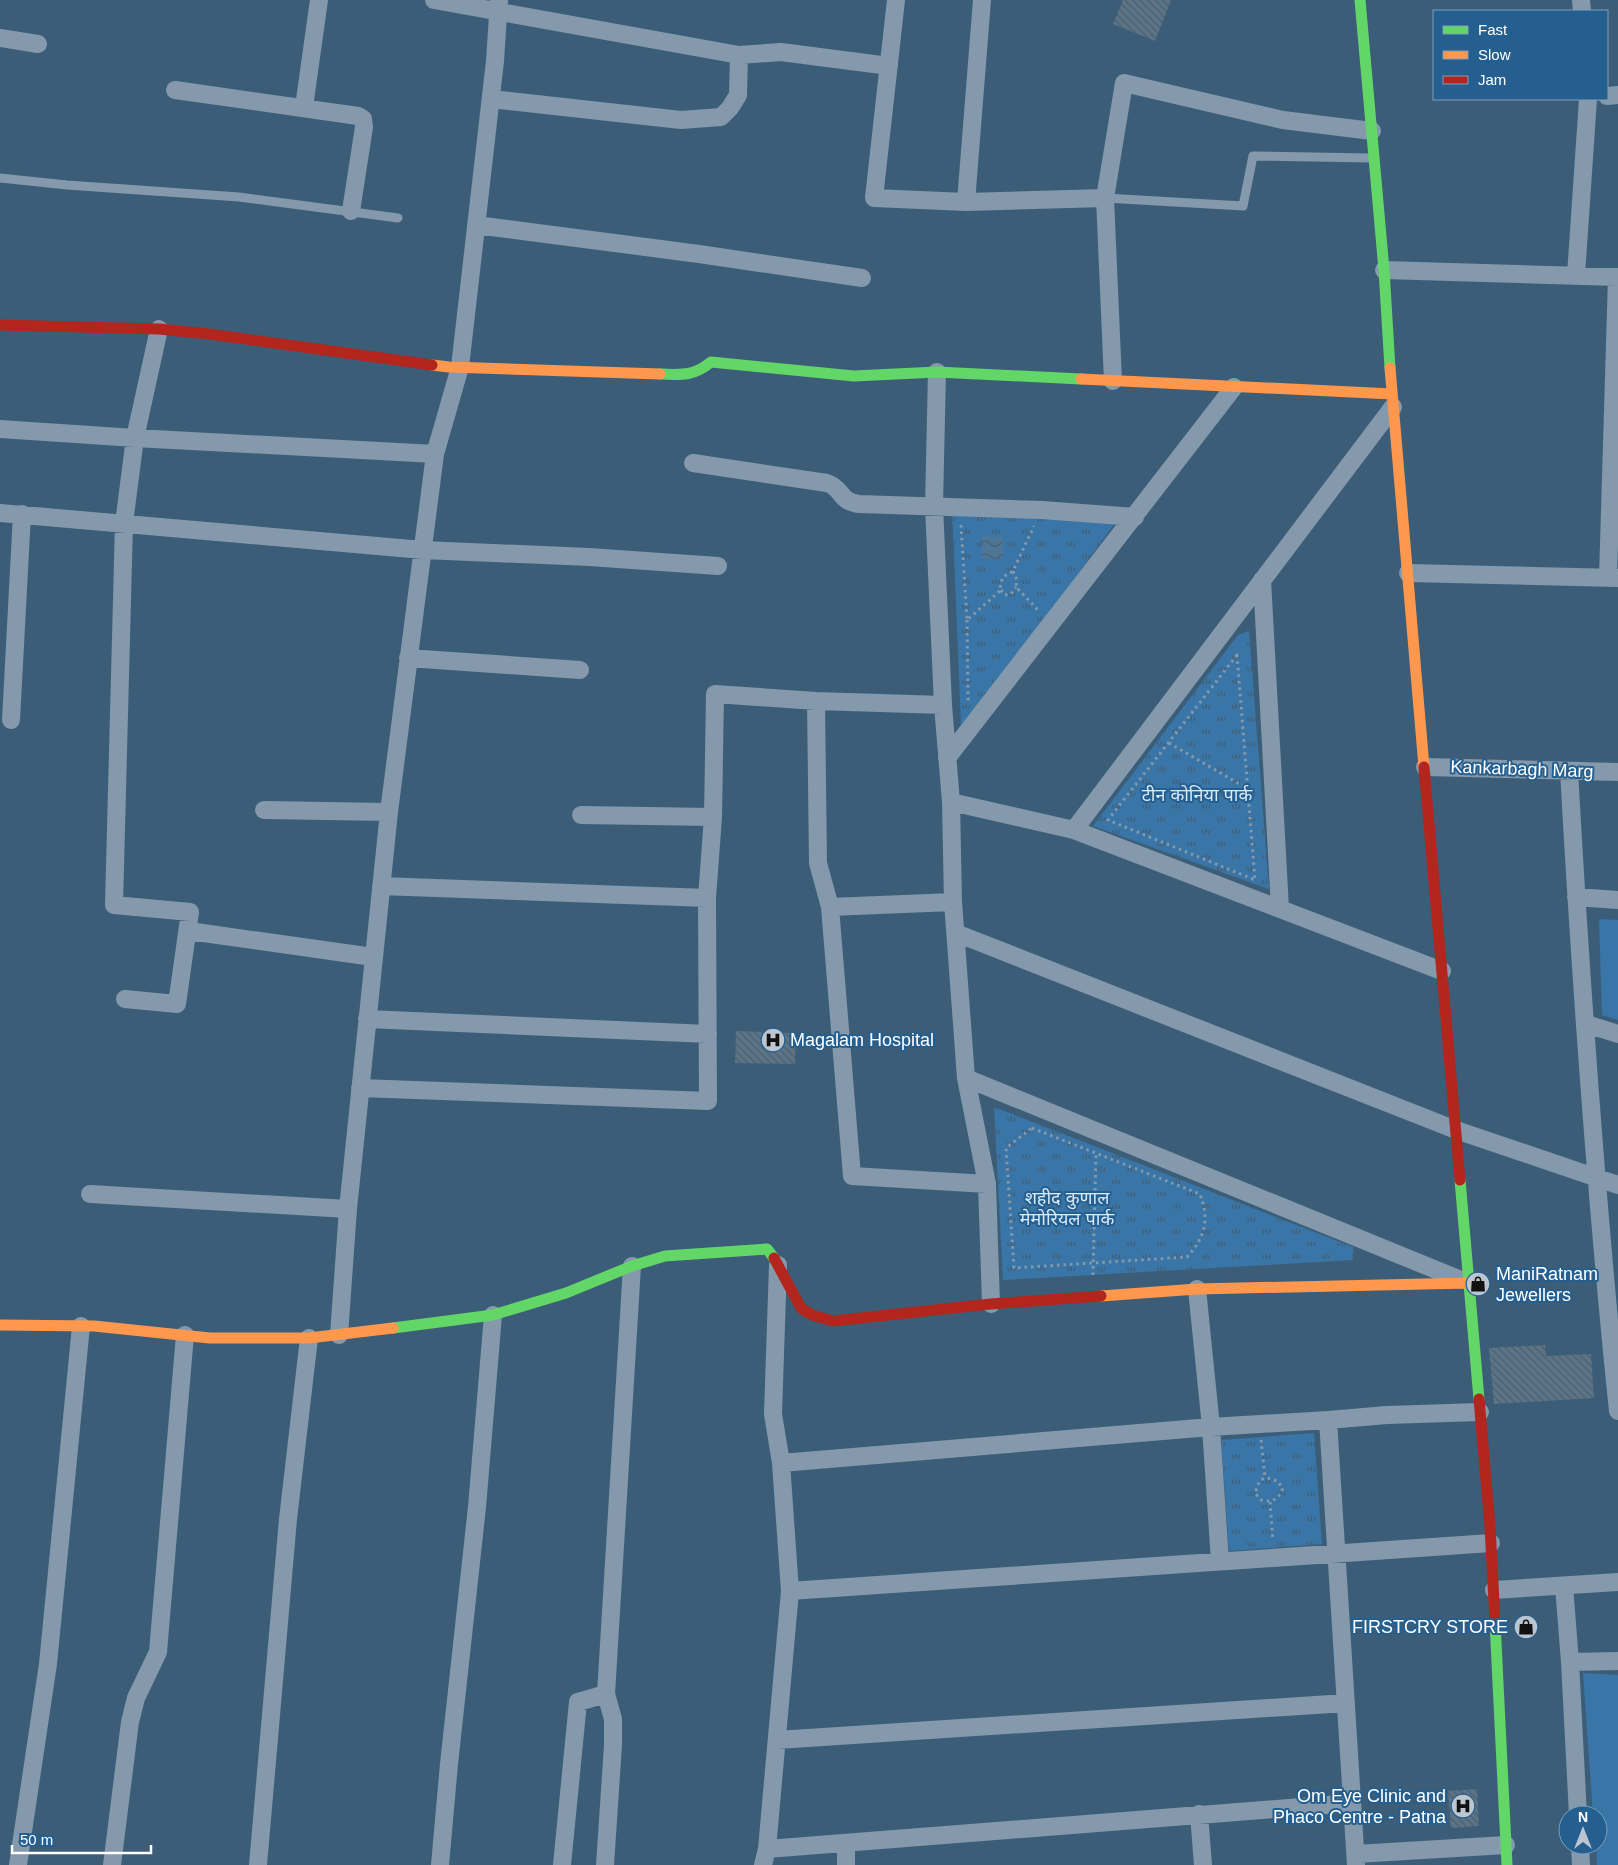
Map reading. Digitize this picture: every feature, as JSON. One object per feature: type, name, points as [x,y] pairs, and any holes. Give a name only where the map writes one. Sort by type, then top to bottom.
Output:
[{"type":"street","points":[[304,107],[319,0]]},
{"type":"street","points":[[434,0],[499,6],[739,55],[781,52],[889,66]]},
{"type":"street","points":[[896,0],[874,198],[966,202],[1105,198]]},
{"type":"street","points":[[966,202],[982,0]]},
{"type":"street","points":[[1360,0],[1384,270],[1392,400],[1491,1543],[1507,1865]]},
{"type":"street","points":[[339,1335],[348,1209],[389,812],[435,454],[460,367],[491,99],[499,6]]},
{"type":"street","points":[[0,38],[38,44]]},
{"type":"street","points":[[491,99],[681,120],[721,117],[730,108],[738,94],[739,55]]},
{"type":"street","points":[[1113,381],[1105,198],[1124,84],[1283,120],[1372,131]]},
{"type":"street","points":[[175,90],[304,107],[358,116],[363,119],[364,127],[351,211]]},
{"type":"street","points":[[1576,274],[1588,100]]},
{"type":"street","points":[[476,225],[699,254],[862,278]]},
{"type":"street","points":[[1384,270],[1576,274],[1618,277],[1613,578],[1408,573]]},
{"type":"street","points":[[0,325],[159,329],[460,367],[684,375],[700,371],[711,362],[854,376],[937,372],[1234,387],[1392,400]]},
{"type":"street","points":[[125,1000],[177,1004],[189,931],[190,912],[114,905],[124,523],[135,438],[159,329]]},
{"type":"street","points":[[937,372],[934,506],[943,705],[951,802],[953,902],[966,1078],[987,1184],[991,1304]]},
{"type":"street","points":[[947,758],[1234,387]]},
{"type":"street","points":[[1074,830],[1262,580],[1392,400]]},
{"type":"street","points":[[0,429],[435,454]]},
{"type":"street","points":[[693,463],[827,483],[834,485],[845,500],[850,503],[934,506],[1042,518],[1135,517]]},
{"type":"street","points":[[0,513],[423,550],[589,556],[718,566]]},
{"type":"street","points":[[11,720],[22,514]]},
{"type":"street","points":[[1262,580],[1280,909]]},
{"type":"street","points":[[408,658],[580,670]]},
{"type":"street","points":[[360,1088],[708,1101],[707,898],[713,817],[715,694],[816,702],[943,705]]},
{"type":"street","points":[[816,702],[818,863],[830,907],[852,1176],[987,1184]]},
{"type":"street","name":"Kankarbagh Marg","points":[[1425,767],[1618,772]]},
{"type":"street","points":[[1569,771],[1596,1177],[1614,1338],[1618,1412]]},
{"type":"street","points":[[951,802],[1074,830],[1442,972]]},
{"type":"street","points":[[264,810],[389,812]]},
{"type":"street","points":[[581,815],[713,817]]},
{"type":"street","points":[[381,886],[707,898]]},
{"type":"street","points":[[1576,898],[1618,900]]},
{"type":"street","points":[[830,907],[953,902]]},
{"type":"street","points":[[189,931],[373,957]]},
{"type":"street","points":[[956,933],[1456,1130],[1618,1186]]},
{"type":"street","points":[[367,1019],[708,1034]]},
{"type":"street","points":[[1586,1024],[1618,1034]]},
{"type":"street","points":[[966,1078],[1469,1283]]},
{"type":"street","points":[[90,1194],[348,1209]]},
{"type":"street","points":[[0,1325],[81,1326],[210,1338],[309,1338],[493,1315],[566,1293],[632,1266],[665,1256],[767,1250],[778,1262],[801,1308],[812,1315],[833,1321],[991,1304],[1197,1289],[1469,1283]]},
{"type":"street","points":[[778,1262],[773,1414],[781,1463],[790,1591],[765,1857],[846,1843],[1352,1803]]},
{"type":"street","points":[[605,1865],[613,1745],[613,1720],[606,1694],[632,1266]]},
{"type":"street","points":[[1197,1289],[1211,1427],[1220,1561]]},
{"type":"street","points":[[440,1865],[477,1507],[493,1315]]},
{"type":"street","points":[[18,1865],[48,1664],[81,1326]]},
{"type":"street","points":[[112,1865],[130,1722],[136,1698],[158,1652],[185,1336]]},
{"type":"street","points":[[258,1865],[288,1520],[309,1338]]},
{"type":"street","points":[[781,1463],[1211,1427],[1387,1415],[1480,1412]]},
{"type":"street","points":[[1328,1420],[1356,1860],[1506,1845]]},
{"type":"street","points":[[790,1591],[1491,1543]]},
{"type":"street","points":[[1494,1590],[1618,1582]]},
{"type":"street","points":[[1564,1586],[1577,1805]]},
{"type":"street","points":[[1570,1662],[1618,1661]]},
{"type":"street","points":[[562,1865],[578,1702],[606,1694]]},
{"type":"street","points":[[777,1740],[1346,1702]]},
{"type":"street","points":[[1199,1814],[1203,1865]]},
{"type":"street","points":[[846,1843],[846,1865]]},
{"type":"lane","points":[[1105,198],[1243,206],[1253,156],[1374,158]]},
{"type":"lane","points":[[0,178],[68,186],[239,197],[398,218]]},
{"type":"path","points":[[1012,571],[1017,580],[1016,587],[1011,594],[1005,595],[1000,585],[1002,577],[1012,571],[1034,526],[1042,518]]},
{"type":"path","points":[[1034,526],[1042,518]]},
{"type":"path","points":[[961,520],[968,620],[968,699],[970,700],[976,692]]},
{"type":"path","points":[[1025,525],[1034,526]]},
{"type":"path","points":[[1016,587],[1039,611]]},
{"type":"path","points":[[968,620],[1001,590]]},
{"type":"path","points":[[1033,618],[1044,604]]},
{"type":"path","points":[[1237,655],[1248,789],[1256,880],[1108,820],[1237,655]]},
{"type":"path","points":[[1169,743],[1248,789]]},
{"type":"path","points":[[1032,1128],[1200,1194],[1205,1208],[1205,1223],[1199,1244],[1187,1257],[1092,1263],[1014,1268],[1006,1148],[1032,1128]]},
{"type":"path","points":[[1094,1297],[1092,1263],[1096,1154]]},
{"type":"path","points":[[1260,1424],[1265,1477]]},
{"type":"path","points":[[1265,1477],[1278,1481],[1283,1488],[1277,1499],[1270,1502],[1261,1500],[1256,1493],[1259,1482],[1265,1477]]},
{"type":"path","points":[[1270,1502],[1275,1558]]},
{"type":"green space","points":[[952,510],[1115,523],[967,726],[961,725]]},
{"type":"green space","name":"टीन कोनिया पार्क","points":[[1249,631],[1269,889],[1093,826],[1238,635]]},
{"type":"green space","points":[[1599,919],[1618,920],[1618,1020],[1602,1015]]},
{"type":"green space","name":"शहीद कुणाल मेमोरियल पार्क","points":[[994,1107],[1353,1247],[1353,1260],[1003,1280]]},
{"type":"green space","points":[[1314,1433],[1322,1544],[1229,1551],[1221,1440]]},
{"type":"green space","points":[[1583,1673],[1618,1675],[1618,1865],[1597,1865],[1596,1855],[1608,1855],[1608,1805],[1592,1805]]},
{"type":"water","points":[[982,536],[1003,537],[1003,559],[982,558]]},
{"type":"building","points":[[1123,0],[1171,0],[1155,41],[1113,24]]},
{"type":"building","points":[[736,1031],[796,1033],[795,1064],[735,1063]]},
{"type":"building","points":[[1545,1345],[1546,1356],[1591,1354],[1594,1398],[1494,1404],[1489,1348]]},
{"type":"building","points":[[1477,1789],[1479,1826],[1451,1828],[1448,1791]]},
{"type":"traffic: fast","points":[[1360,0],[1384,270],[1390,368]]},
{"type":"traffic: fast","points":[[660,374],[687,374],[699,370],[711,362],[854,376],[937,372],[1081,379]]},
{"type":"traffic: fast","points":[[1460,1180],[1479,1399]]},
{"type":"traffic: fast","points":[[393,1328],[493,1315],[566,1293],[632,1266],[665,1256],[767,1249],[774,1258]]},
{"type":"traffic: fast","points":[[1495,1622],[1507,1865]]},
{"type":"traffic: slow","points":[[432,365],[660,374]]},
{"type":"traffic: slow","points":[[1390,368],[1424,767]]},
{"type":"traffic: slow","points":[[1081,379],[1392,394]]},
{"type":"traffic: slow","points":[[1101,1296],[1197,1289],[1469,1283]]},
{"type":"traffic: slow","points":[[0,1325],[94,1326],[210,1338],[309,1338],[393,1328]]},
{"type":"traffic: jam","points":[[0,325],[159,329],[209,334],[432,365]]},
{"type":"traffic: jam","points":[[1424,767],[1460,1180]]},
{"type":"traffic: jam","points":[[774,1258],[801,1308],[812,1315],[833,1321],[991,1304],[1101,1296]]},
{"type":"traffic: jam","points":[[1479,1399],[1490,1526],[1495,1622]]},
{"type":"place","name":"Magalam Hospital","points":[[773,1040]]},
{"type":"place","name":"ManiRatnam Jewellers","points":[[1478,1284]]},
{"type":"place","name":"FIRSTCRY STORE","points":[[1526,1627]]},
{"type":"place","name":"Om Eye Clinic and Phaco Centre - Patna","points":[[1463,1806]]}]
